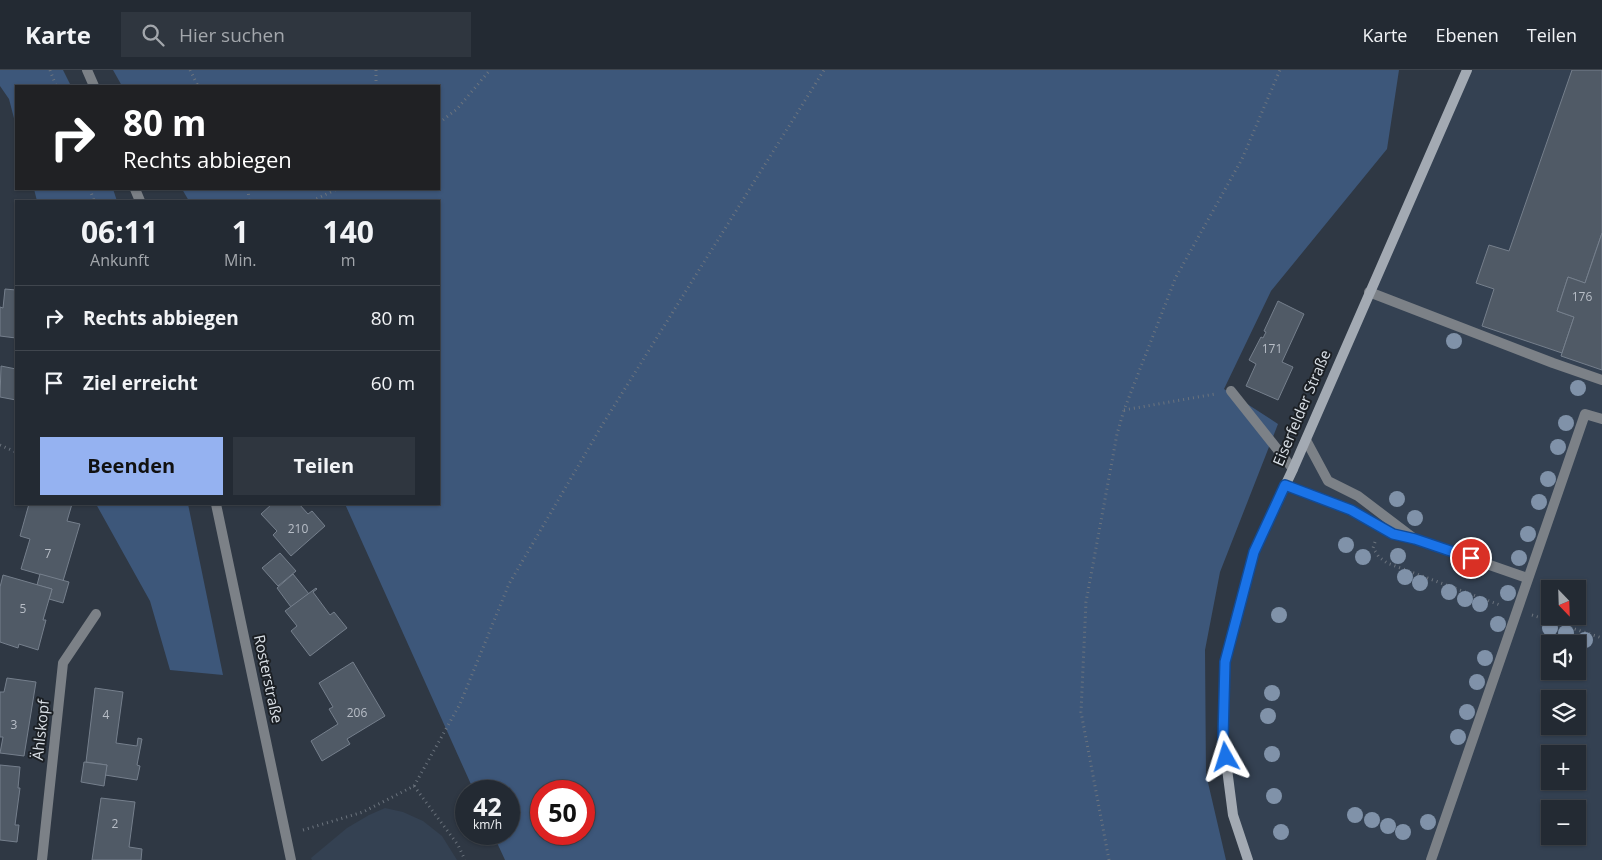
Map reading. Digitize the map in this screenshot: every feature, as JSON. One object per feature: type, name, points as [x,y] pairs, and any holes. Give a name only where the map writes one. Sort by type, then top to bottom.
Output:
[{"type":"main road","name":"Eiserfelder Straße","points":[[1248,860],[1233,815],[1223,738],[1225,662],[1254,552],[1306,440],[1467,70]]},
{"type":"street","points":[[87,70],[94,85]]},
{"type":"street","points":[[1369,292],[1602,380]]},
{"type":"street","points":[[1230,391],[1293,469]]},
{"type":"street","points":[[1431,860],[1585,414],[1602,419]]},
{"type":"street","points":[[1306,440],[1328,481],[1358,496],[1415,539]]},
{"type":"street","points":[[1285,485],[1351,510],[1393,534],[1415,539],[1527,578]]},
{"type":"street","name":"Rosterstraße","points":[[216,505],[291,860]]},
{"type":"street","name":"Ählskopf","points":[[42,860],[63,663],[96,614]]},
{"type":"path","points":[[50,70],[56,85]]},
{"type":"path","points":[[190,70],[198,85]]},
{"type":"path","points":[[376,70],[376,85]]},
{"type":"path","points":[[440,122],[457,109],[490,70]]},
{"type":"path","points":[[286,836],[364,812],[414,786],[460,704],[509,584],[601,427],[824,70]]},
{"type":"path","points":[[1109,860],[1081,712],[1086,602],[1116,434],[1176,277],[1242,159],[1280,70]]},
{"type":"path","points":[[314,200],[334,190]]},
{"type":"path","points":[[1124,410],[1230,391]]},
{"type":"path","points":[[0,445],[15,452]]},
{"type":"path","points":[[1380,527],[1373,548],[1379,557],[1388,564],[1497,603],[1504,608],[1527,615],[1534,615],[1602,638]]},
{"type":"path","points":[[414,786],[458,845],[465,860]]},
{"type":"shaded area","points":[[0,70],[63,70],[70,85],[15,85],[15,122],[9,99],[0,86]]},
{"type":"shaded area","points":[[113,70],[1399,70],[1387,149],[1271,291],[1224,389],[1278,424],[1220,572],[1205,650],[1206,774],[1226,860],[505,860],[498,845],[520,845],[520,780],[469,780],[345,505],[440,505],[440,200],[188,200],[183,190],[440,190],[440,85],[121,85]]},
{"type":"shaded area","points":[[1467,70],[1602,70],[1602,860],[1248,860],[1233,815],[1223,738],[1225,662],[1254,552]]},
{"type":"shaded area","points":[[34,190],[113,190],[117,200],[37,200]]},
{"type":"shaded area","points":[[97,505],[188,505],[223,675],[170,670],[150,601]]},
{"type":"shaded area","points":[[385,808],[403,812],[423,821],[442,836],[457,860],[312,860],[311,858],[347,828]]},
{"type":"building","points":[[1572,70],[1602,70],[1602,233],[1585,283],[1568,277],[1557,311],[1574,317],[1562,353],[1482,326],[1494,289],[1476,283],[1489,245],[1509,251]]},
{"type":"building","points":[[1602,233],[1602,370],[1561,356],[1574,317],[1557,311],[1568,277],[1585,283]]},
{"type":"building","points":[[5,289],[15,290],[15,338],[0,336],[0,307],[3,308]]},
{"type":"building","points":[[1278,301],[1304,314],[1282,362],[1293,367],[1278,400],[1246,386],[1256,364],[1249,360],[1261,337],[1263,338],[1266,332],[1264,331]]},
{"type":"building","points":[[1,366],[15,369],[15,400],[0,397]]},
{"type":"building","points":[[29,505],[72,505],[67,521],[80,524],[63,581],[21,569],[30,539],[20,536]]},
{"type":"building","points":[[271,505],[300,505],[308,514],[312,511],[325,526],[291,556],[273,535],[277,531],[261,514]]},
{"type":"building","points":[[280,553],[296,571],[278,586],[262,568]]},
{"type":"building","points":[[40,574],[69,582],[63,603],[49,599],[52,589],[37,585]]},
{"type":"building","points":[[293,574],[309,594],[291,607],[277,588]]},
{"type":"building","points":[[3,575],[52,589],[43,620],[46,620],[38,650],[19,644],[18,648],[0,642],[0,587]]},
{"type":"building","points":[[316,588],[313,592],[330,615],[334,612],[347,628],[310,656],[291,631],[297,626],[285,611]]},
{"type":"building","points":[[353,662],[385,716],[347,739],[350,744],[322,761],[311,741],[338,724],[329,709],[333,707],[319,683]]},
{"type":"building","points":[[7,678],[36,682],[24,756],[0,753],[3,737],[0,737],[0,692],[4,692]]},
{"type":"building","points":[[95,688],[123,692],[116,743],[137,746],[138,738],[142,739],[137,765],[140,766],[137,780],[105,775],[107,765],[86,762]]},
{"type":"building","points":[[84,762],[107,765],[104,786],[81,782]]},
{"type":"building","points":[[0,765],[20,767],[18,788],[20,788],[15,825],[19,825],[17,842],[0,840]]},
{"type":"building","points":[[101,798],[135,802],[129,847],[142,849],[141,860],[92,860]]},
{"type":"route","points":[[1226,757],[1223,738],[1225,662],[1254,552],[1285,485],[1351,510],[1393,534],[1415,539],[1471,558]]}]
